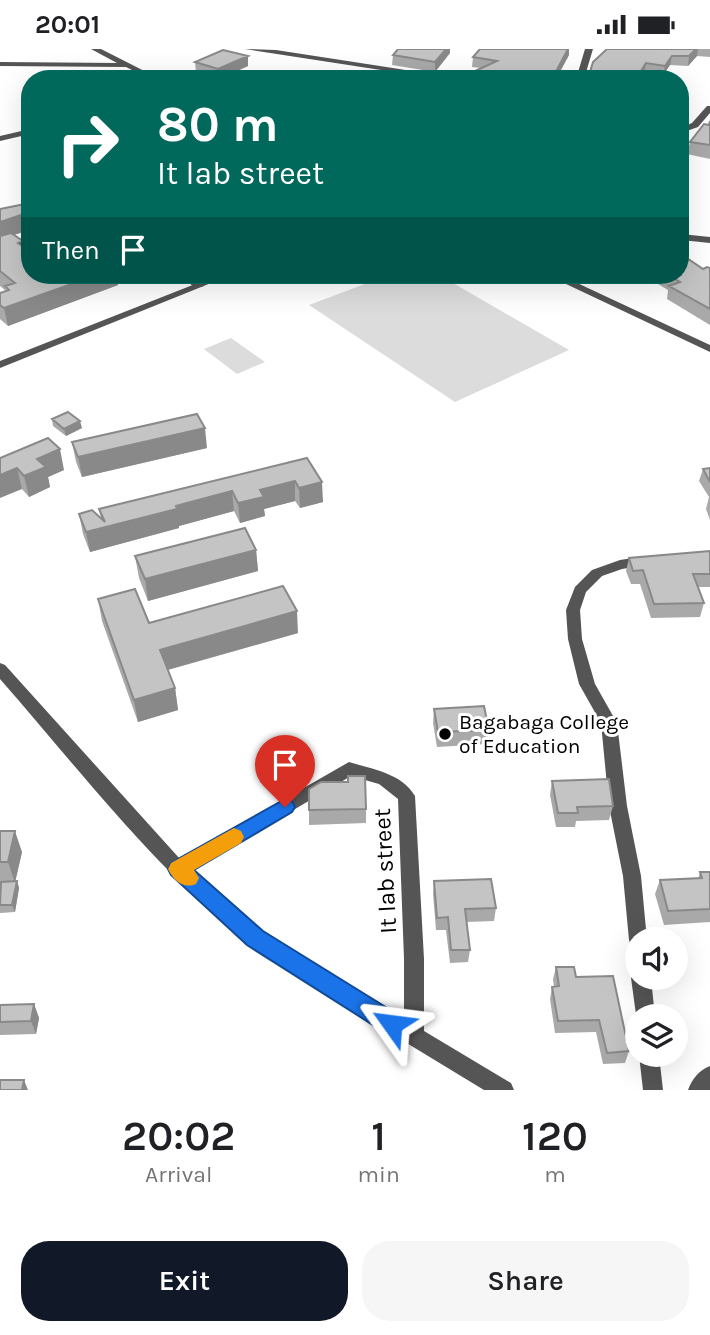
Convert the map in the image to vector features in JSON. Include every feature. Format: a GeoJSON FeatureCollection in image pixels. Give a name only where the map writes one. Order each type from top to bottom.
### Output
{"type":"FeatureCollection","features":[{"type":"Feature","properties":{"kind":"street"},"geometry":{"type":"LineString","coordinates":[[95,49],[139,70]]}},
{"type":"Feature","properties":{"kind":"street"},"geometry":{"type":"LineString","coordinates":[[249,49],[391,70]]}},
{"type":"Feature","properties":{"kind":"street"},"geometry":{"type":"LineString","coordinates":[[583,70],[589,49]]}},
{"type":"Feature","properties":{"kind":"street"},"geometry":{"type":"LineString","coordinates":[[0,64],[130,65]]}},
{"type":"Feature","properties":{"kind":"street"},"geometry":{"type":"LineString","coordinates":[[689,128],[695,125],[710,108]]}},
{"type":"Feature","properties":{"kind":"street"},"geometry":{"type":"LineString","coordinates":[[0,139],[21,133]]}},
{"type":"Feature","properties":{"kind":"street"},"geometry":{"type":"LineString","coordinates":[[689,238],[710,240]]}},
{"type":"Feature","properties":{"kind":"street"},"geometry":{"type":"LineString","coordinates":[[0,249],[21,241]]}},
{"type":"Feature","properties":{"kind":"street"},"geometry":{"type":"LineString","coordinates":[[0,365],[204,284]]}},
{"type":"Feature","properties":{"kind":"street"},"geometry":{"type":"LineString","coordinates":[[571,284],[710,349]]}},
{"type":"Feature","properties":{"kind":"street"},"geometry":{"type":"LineString","coordinates":[[637,927],[632,876],[618,806],[609,723],[587,684],[575,639],[573,610],[580,590],[597,573],[620,565],[665,558]]}},
{"type":"Feature","properties":{"kind":"street"},"geometry":{"type":"LineString","coordinates":[[0,670],[178,869],[255,938],[504,1090]]}},
{"type":"Feature","properties":{"kind":"street","name":"It lab street"},"geometry":{"type":"LineString","coordinates":[[178,869],[349,769],[384,779],[406,796],[414,959],[414,1037]]}},
{"type":"Feature","properties":{"kind":"street"},"geometry":{"type":"LineString","coordinates":[[650,1067],[653,1090]]}},
{"type":"Feature","properties":{"kind":"street"},"geometry":{"type":"LineString","coordinates":[[698,1090],[710,1076]]}},
{"type":"Feature","properties":{"kind":"shaded area"},"geometry":{"type":"Polygon","coordinates":[[[365,284],[455,284],[569,350],[455,402],[309,305],[365,284]]]}},
{"type":"Feature","properties":{"kind":"shaded area"},"geometry":{"type":"Polygon","coordinates":[[[231,338],[265,362],[237,374],[204,349],[231,338]]]}},
{"type":"Feature","properties":{"kind":"building"},"geometry":{"type":"Polygon","coordinates":[[[398,49],[446,49],[435,62],[393,55],[398,49]]]}},
{"type":"Feature","properties":{"kind":"building"},"geometry":{"type":"Polygon","coordinates":[[[480,49],[568,49],[557,70],[477,70],[497,61],[473,57],[480,49]]]}},
{"type":"Feature","properties":{"kind":"building"},"geometry":{"type":"Polygon","coordinates":[[[607,49],[696,49],[689,56],[672,56],[665,66],[646,63],[642,70],[591,70],[593,62],[607,49]]]}},
{"type":"Feature","properties":{"kind":"building"},"geometry":{"type":"Polygon","coordinates":[[[223,50],[248,56],[218,69],[195,62],[223,50]]]}},
{"type":"Feature","properties":{"kind":"building"},"geometry":{"type":"Polygon","coordinates":[[[710,121],[710,145],[690,142],[704,124],[709,125],[710,121]]]}},
{"type":"Feature","properties":{"kind":"building"},"geometry":{"type":"Polygon","coordinates":[[[21,205],[21,215],[0,222],[0,209],[21,205]]]}},
{"type":"Feature","properties":{"kind":"building"},"geometry":{"type":"Polygon","coordinates":[[[11,233],[21,240],[18,243],[21,245],[21,284],[72,284],[4,308],[0,305],[0,293],[9,290],[5,286],[15,283],[0,271],[0,236],[11,233]]]}},
{"type":"Feature","properties":{"kind":"building"},"geometry":{"type":"Polygon","coordinates":[[[689,259],[703,269],[710,268],[710,309],[669,286],[689,284],[689,259]]]}},
{"type":"Feature","properties":{"kind":"building"},"geometry":{"type":"Polygon","coordinates":[[[68,412],[80,421],[64,429],[52,419],[68,412]]]}},
{"type":"Feature","properties":{"kind":"building"},"geometry":{"type":"Polygon","coordinates":[[[197,414],[205,428],[78,457],[72,442],[197,414]]]}},
{"type":"Feature","properties":{"kind":"building"},"geometry":{"type":"Polygon","coordinates":[[[48,438],[60,449],[37,459],[46,467],[24,476],[17,468],[0,475],[0,458],[48,438]]]}},
{"type":"Feature","properties":{"kind":"building"},"geometry":{"type":"Polygon","coordinates":[[[307,458],[322,482],[299,488],[295,481],[260,490],[264,497],[238,503],[232,491],[176,506],[177,509],[86,532],[79,514],[92,510],[105,522],[99,509],[307,458]]]}},
{"type":"Feature","properties":{"kind":"building"},"geometry":{"type":"Polygon","coordinates":[[[710,468],[710,482],[703,469],[710,468]]]}},
{"type":"Feature","properties":{"kind":"building"},"geometry":{"type":"Polygon","coordinates":[[[245,528],[256,550],[145,579],[135,556],[245,528]]]}},
{"type":"Feature","properties":{"kind":"building"},"geometry":{"type":"Polygon","coordinates":[[[710,551],[710,574],[693,574],[704,603],[654,604],[643,570],[633,571],[629,558],[710,551]]]}},
{"type":"Feature","properties":{"kind":"building"},"geometry":{"type":"Polygon","coordinates":[[[283,586],[297,611],[160,650],[175,688],[134,700],[98,599],[135,589],[149,623],[283,586]]]}},
{"type":"Feature","properties":{"kind":"building"},"geometry":{"type":"Polygon","coordinates":[[[484,706],[489,730],[438,732],[434,709],[484,706]]]}},
{"type":"Feature","properties":{"kind":"building"},"geometry":{"type":"Polygon","coordinates":[[[348,776],[365,776],[366,809],[309,810],[309,789],[321,782],[348,782],[348,776]]]}},
{"type":"Feature","properties":{"kind":"building"},"geometry":{"type":"Polygon","coordinates":[[[609,779],[613,806],[577,807],[578,813],[558,813],[552,781],[609,779]]]}},
{"type":"Feature","properties":{"kind":"building"},"geometry":{"type":"Polygon","coordinates":[[[0,831],[15,831],[8,862],[0,862],[0,831]]]}},
{"type":"Feature","properties":{"kind":"building"},"geometry":{"type":"Polygon","coordinates":[[[700,872],[710,872],[710,909],[668,911],[660,880],[702,878],[700,872]]]}},
{"type":"Feature","properties":{"kind":"building"},"geometry":{"type":"Polygon","coordinates":[[[491,879],[496,908],[465,909],[470,950],[451,950],[448,917],[437,918],[434,881],[491,879]]]}},
{"type":"Feature","properties":{"kind":"building"},"geometry":{"type":"Polygon","coordinates":[[[17,881],[12,905],[0,905],[1,882],[17,881]]]}},
{"type":"Feature","properties":{"kind":"building"},"geometry":{"type":"Polygon","coordinates":[[[556,967],[574,967],[576,977],[613,976],[625,1032],[625,1051],[607,1053],[599,1020],[558,1021],[552,987],[559,986],[556,967]]]}},
{"type":"Feature","properties":{"kind":"building"},"geometry":{"type":"Polygon","coordinates":[[[34,1004],[31,1021],[0,1022],[0,1005],[34,1004]]]}},
{"type":"Feature","properties":{"kind":"building"},"geometry":{"type":"Polygon","coordinates":[[[0,1080],[24,1080],[22,1090],[0,1090],[0,1080]]]}},
{"type":"Feature","properties":{"kind":"slow traffic"},"geometry":{"type":"LineString","coordinates":[[188,878],[178,869],[234,837]]}},
{"type":"Feature","properties":{"kind":"place","name":"Bagabaga College of Education"},"geometry":{"type":"Point","coordinates":[445,734]}},
{"type":"Feature","properties":{"kind":"route"},"geometry":{"type":"LineString","coordinates":[[285,807],[178,869],[255,938],[392,1024]]}}]}
